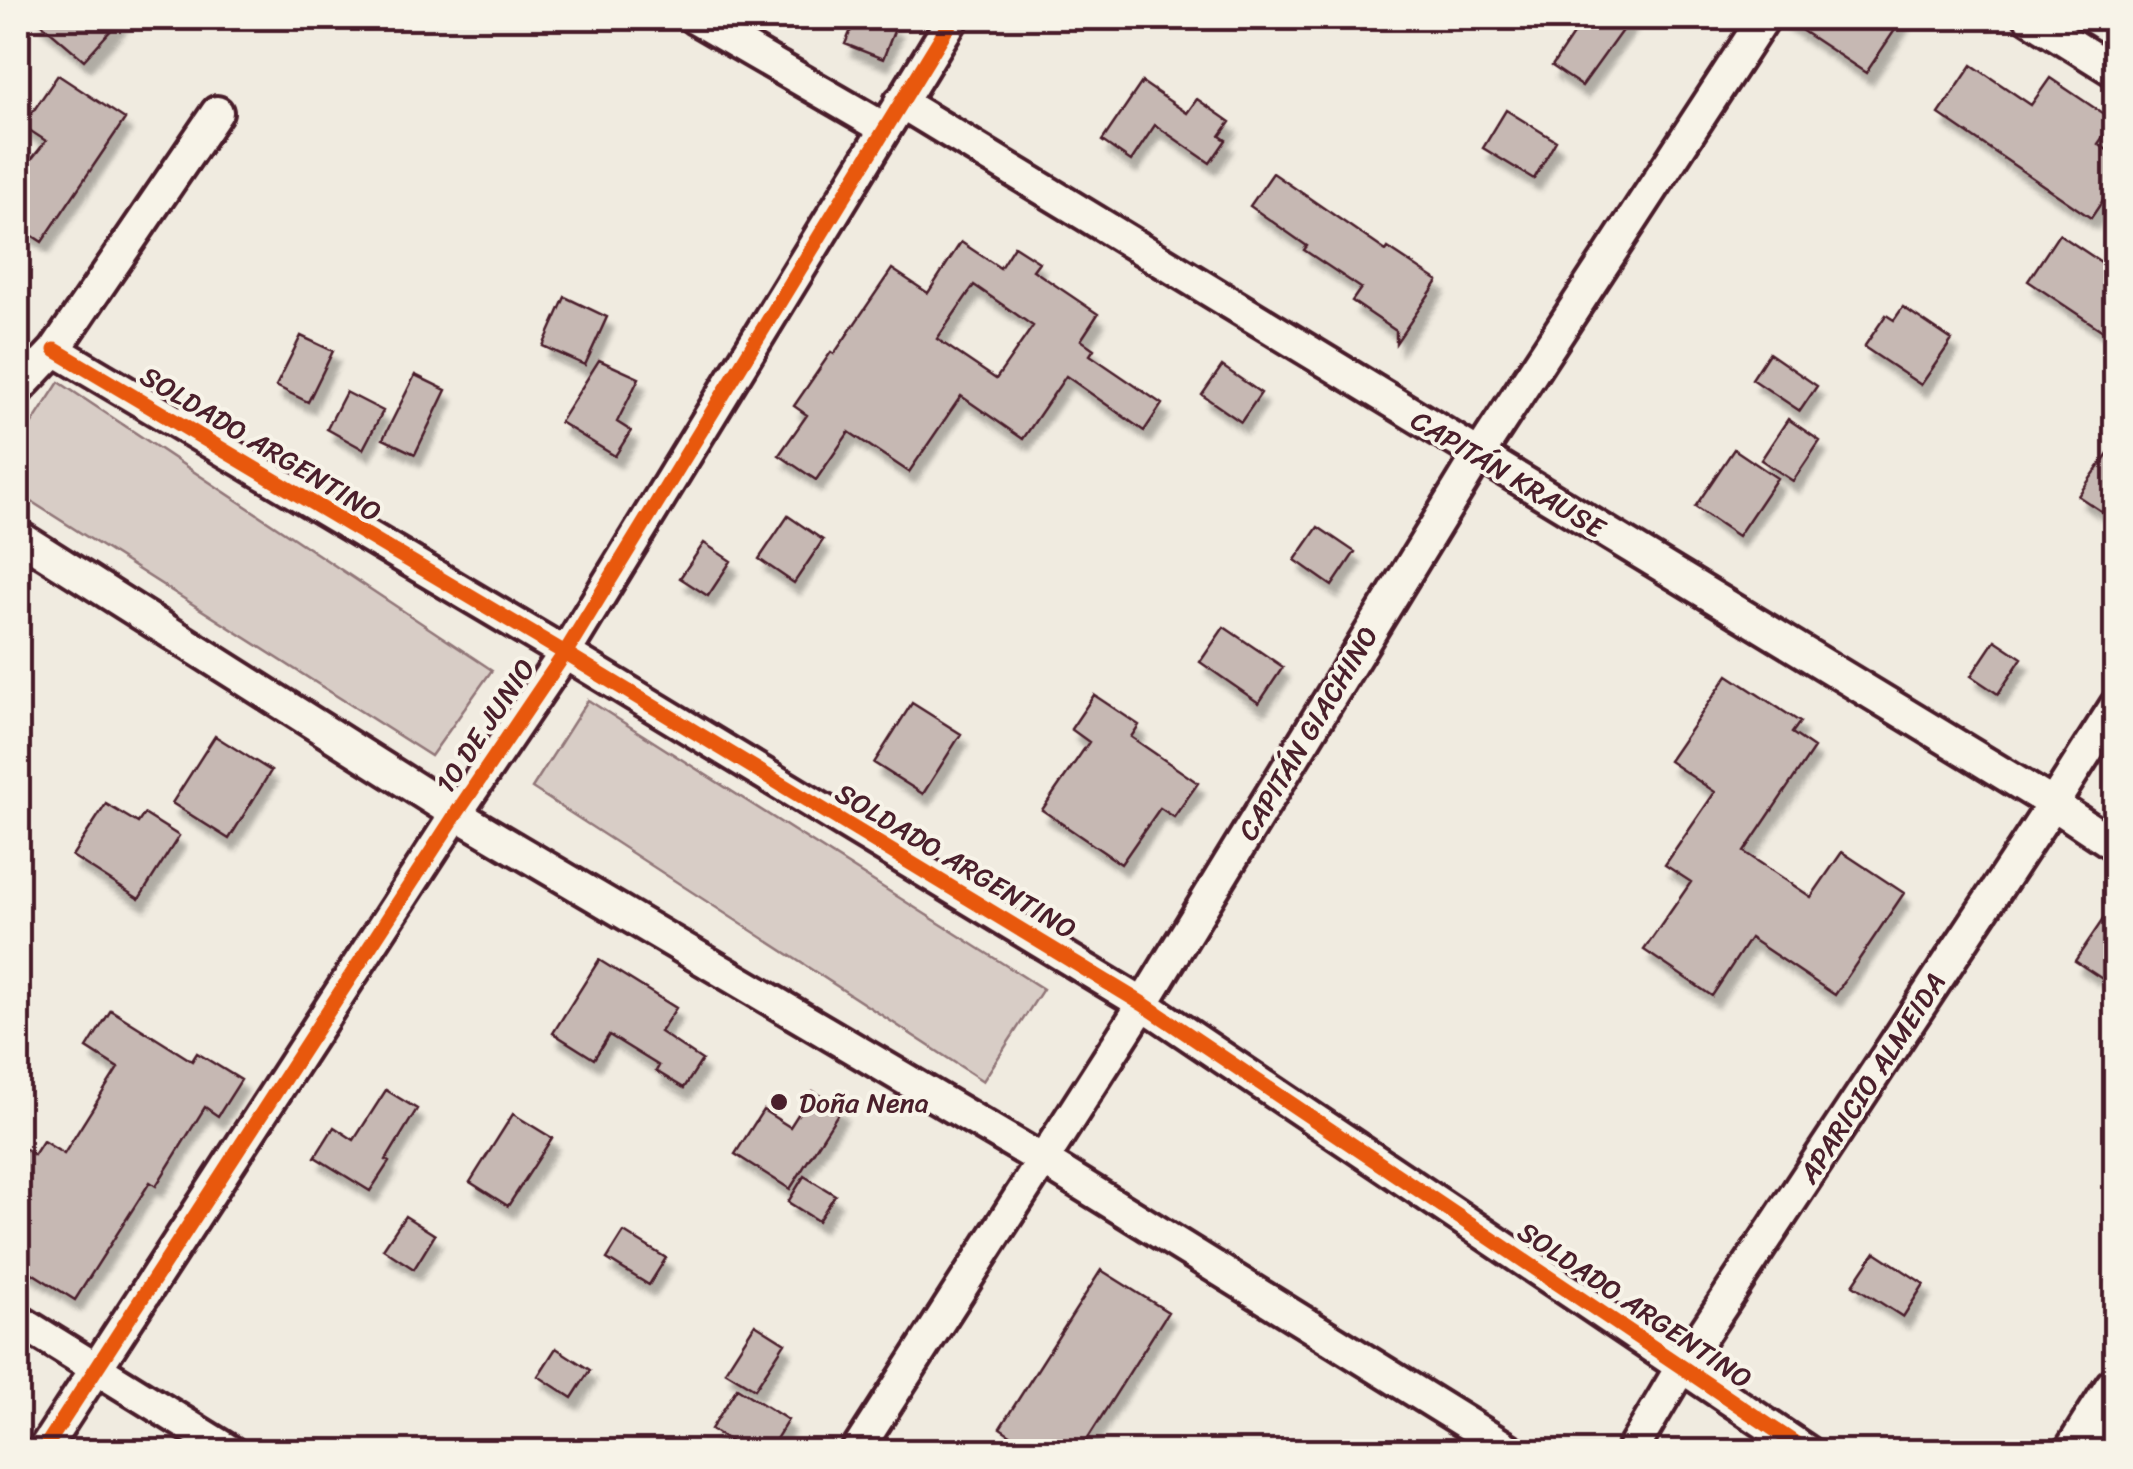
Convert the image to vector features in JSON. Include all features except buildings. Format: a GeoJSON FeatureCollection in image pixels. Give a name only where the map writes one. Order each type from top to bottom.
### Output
{"type":"FeatureCollection","features":[{"type":"Feature","properties":{"kind":"main road"},"geometry":{"type":"LineString","coordinates":[[2076,1452],[2116,1389]]}},
{"type":"Feature","properties":{"kind":"street"},"geometry":{"type":"LineString","coordinates":[[694,18],[884,128]]}},
{"type":"Feature","properties":{"kind":"street","name":"10 DE JUNIO"},"geometry":{"type":"LineString","coordinates":[[42,1452],[564,653],[953,18]]}},
{"type":"Feature","properties":{"kind":"street","name":"CAPITÁN GIACHINO"},"geometry":{"type":"LineString","coordinates":[[856,1452],[1143,1004],[1478,456],[1764,18]]}},
{"type":"Feature","properties":{"kind":"street"},"geometry":{"type":"LineString","coordinates":[[2030,18],[2116,72]]}},
{"type":"Feature","properties":{"kind":"street","name":"CAPITÁN KRAUSE"},"geometry":{"type":"LineString","coordinates":[[900,102],[2054,804],[2116,846]]}},
{"type":"Feature","properties":{"kind":"street"},"geometry":{"type":"LineString","coordinates":[[18,388],[54,350],[217,112]]}},
{"type":"Feature","properties":{"kind":"street","name":"SOLDADO ARGENTINO"},"geometry":{"type":"LineString","coordinates":[[54,350],[1143,1004],[1808,1452]]}},
{"type":"Feature","properties":{"kind":"street"},"geometry":{"type":"LineString","coordinates":[[18,536],[456,814],[1044,1161],[1513,1452]]}},
{"type":"Feature","properties":{"kind":"street","name":"APARICIO ALMEIDA"},"geometry":{"type":"LineString","coordinates":[[1631,1452],[1682,1366],[2116,705]]}},
{"type":"Feature","properties":{"kind":"street"},"geometry":{"type":"LineString","coordinates":[[18,1320],[230,1452]]}},
{"type":"Feature","properties":{"kind":"shaded area"},"geometry":{"type":"Polygon","coordinates":[[[59,382],[492,670],[431,756],[18,493],[18,445],[59,382]]]}},
{"type":"Feature","properties":{"kind":"shaded area"},"geometry":{"type":"Polygon","coordinates":[[[588,700],[1043,989],[983,1081],[532,788],[588,700]]]}},
{"type":"Feature","properties":{"kind":"cycle path"},"geometry":{"type":"LineString","coordinates":[[42,1452],[456,814],[565,653],[953,18]]}},
{"type":"Feature","properties":{"kind":"cycle path"},"geometry":{"type":"LineString","coordinates":[[55,350],[565,653],[1143,1004],[1808,1452]]}},
{"type":"Feature","properties":{"kind":"place","name":"Doña Nena"},"geometry":{"type":"Point","coordinates":[779,1102]}}]}
